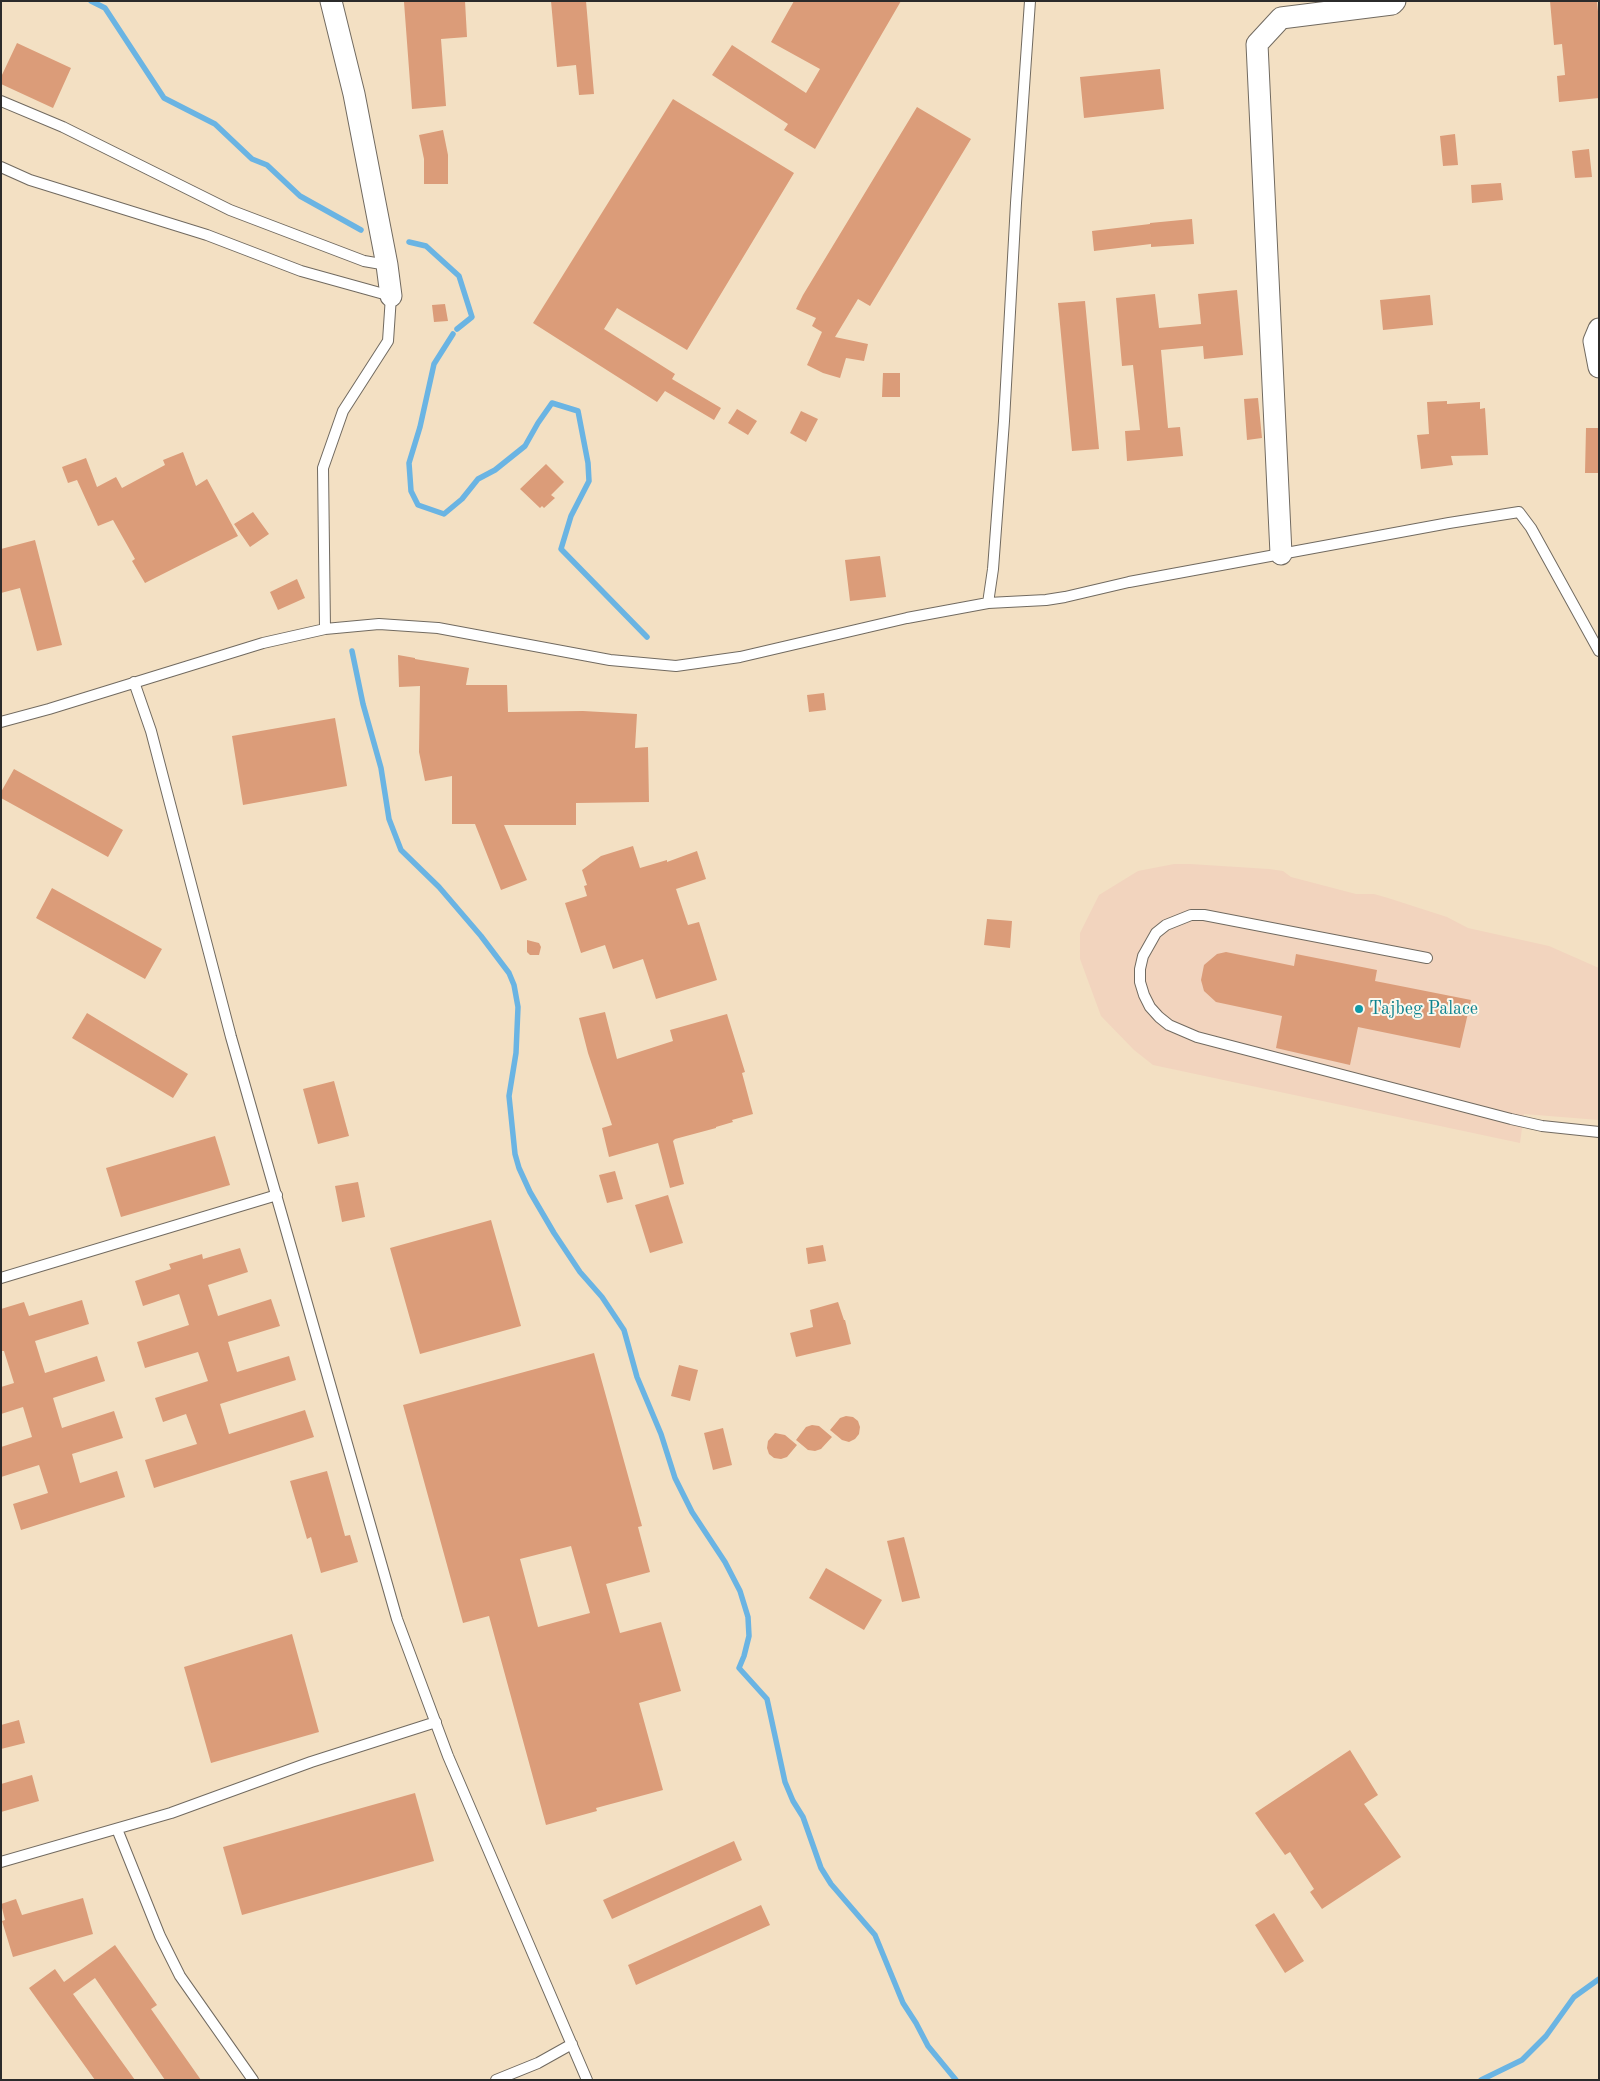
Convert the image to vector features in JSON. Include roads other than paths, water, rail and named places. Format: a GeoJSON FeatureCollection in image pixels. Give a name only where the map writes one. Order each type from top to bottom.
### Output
{"type":"FeatureCollection","features":[{"type":"Feature","properties":{"kind":"street"},"geometry":{"type":"LineString","coordinates":[[331,1],[354,94],[387,265],[390,296]]}},
{"type":"Feature","properties":{"kind":"street"},"geometry":{"type":"LineString","coordinates":[[1281,554],[1257,44],[1281,18],[1392,4],[1395,1]]}},
{"type":"Feature","properties":{"kind":"street"},"geometry":{"type":"LineString","coordinates":[[1599,329],[1594,341],[1599,367]]}},
{"type":"Feature","properties":{"kind":"lane"},"geometry":{"type":"LineString","coordinates":[[988,603],[993,569],[1004,421],[1030,1]]}},
{"type":"Feature","properties":{"kind":"lane"},"geometry":{"type":"LineString","coordinates":[[1,101],[63,127],[230,210],[364,261],[387,265]]}},
{"type":"Feature","properties":{"kind":"lane"},"geometry":{"type":"LineString","coordinates":[[1,167],[30,180],[206,235],[301,271],[390,296],[388,341],[344,411],[322,468],[325,629]]}},
{"type":"Feature","properties":{"kind":"lane"},"geometry":{"type":"LineString","coordinates":[[1,722],[263,643],[325,629],[379,624],[438,628],[610,660],[676,666],[740,657],[907,618],[988,603],[1066,597],[1129,582],[1518,512],[1531,528],[1599,651]]}},
{"type":"Feature","properties":{"kind":"lane"},"geometry":{"type":"LineString","coordinates":[[134,682],[151,731],[230,1037],[277,1195],[397,1619],[452,1765],[587,2080]]}},
{"type":"Feature","properties":{"kind":"lane"},"geometry":{"type":"LineString","coordinates":[[1427,958],[1204,915],[1191,915],[1166,925],[1156,933],[1143,956],[1140,982],[1150,1007],[1158,1017],[1169,1025],[1197,1037],[1511,1119],[1542,1126],[1599,1132]]}},
{"type":"Feature","properties":{"kind":"lane"},"geometry":{"type":"LineString","coordinates":[[1,1278],[277,1195]]}},
{"type":"Feature","properties":{"kind":"lane"},"geometry":{"type":"LineString","coordinates":[[1,1862],[172,1814],[311,1762],[436,1722]]}},
{"type":"Feature","properties":{"kind":"lane"},"geometry":{"type":"LineString","coordinates":[[117,1829],[160,1936],[180,1976],[253,2080]]}},
{"type":"Feature","properties":{"kind":"lane"},"geometry":{"type":"LineString","coordinates":[[496,2080],[538,2063],[572,2044]]}},
{"type":"Feature","properties":{"kind":"waterway"},"geometry":{"type":"LineString","coordinates":[[91,1],[105,8],[164,98],[215,124],[252,159],[267,165],[300,196],[361,230]]}},
{"type":"Feature","properties":{"kind":"waterway"},"geometry":{"type":"LineString","coordinates":[[409,242],[426,246],[459,276],[472,317],[457,329]]}},
{"type":"Feature","properties":{"kind":"waterway"},"geometry":{"type":"LineString","coordinates":[[453,334],[434,364],[420,427],[409,463],[411,491],[418,505],[444,514],[462,499],[478,479],[495,470],[525,446],[552,403],[578,411],[588,463],[589,481],[571,516],[561,549],[647,637]]}},
{"type":"Feature","properties":{"kind":"waterway"},"geometry":{"type":"LineString","coordinates":[[352,651],[363,704],[381,768],[389,819],[401,850],[439,887],[481,936],[509,973],[514,985],[518,1007],[516,1053],[509,1096],[515,1154],[519,1168],[530,1192],[554,1233],[580,1272],[602,1297],[624,1330],[637,1377],[661,1434],[675,1478],[692,1512],[725,1562],[740,1591],[748,1617],[749,1636],[739,1668],[767,1699],[785,1782],[793,1801],[803,1817],[821,1868],[831,1884],[875,1935],[903,2003],[928,2046],[956,2080]]}},
{"type":"Feature","properties":{"kind":"waterway"},"geometry":{"type":"LineString","coordinates":[[1481,2080],[1522,2060],[1546,2036],[1574,1997],[1599,1979]]}},
{"type":"Feature","properties":{"kind":"place","name":"Tajbeg Palace"},"geometry":{"type":"Point","coordinates":[1359,1009]}}]}
